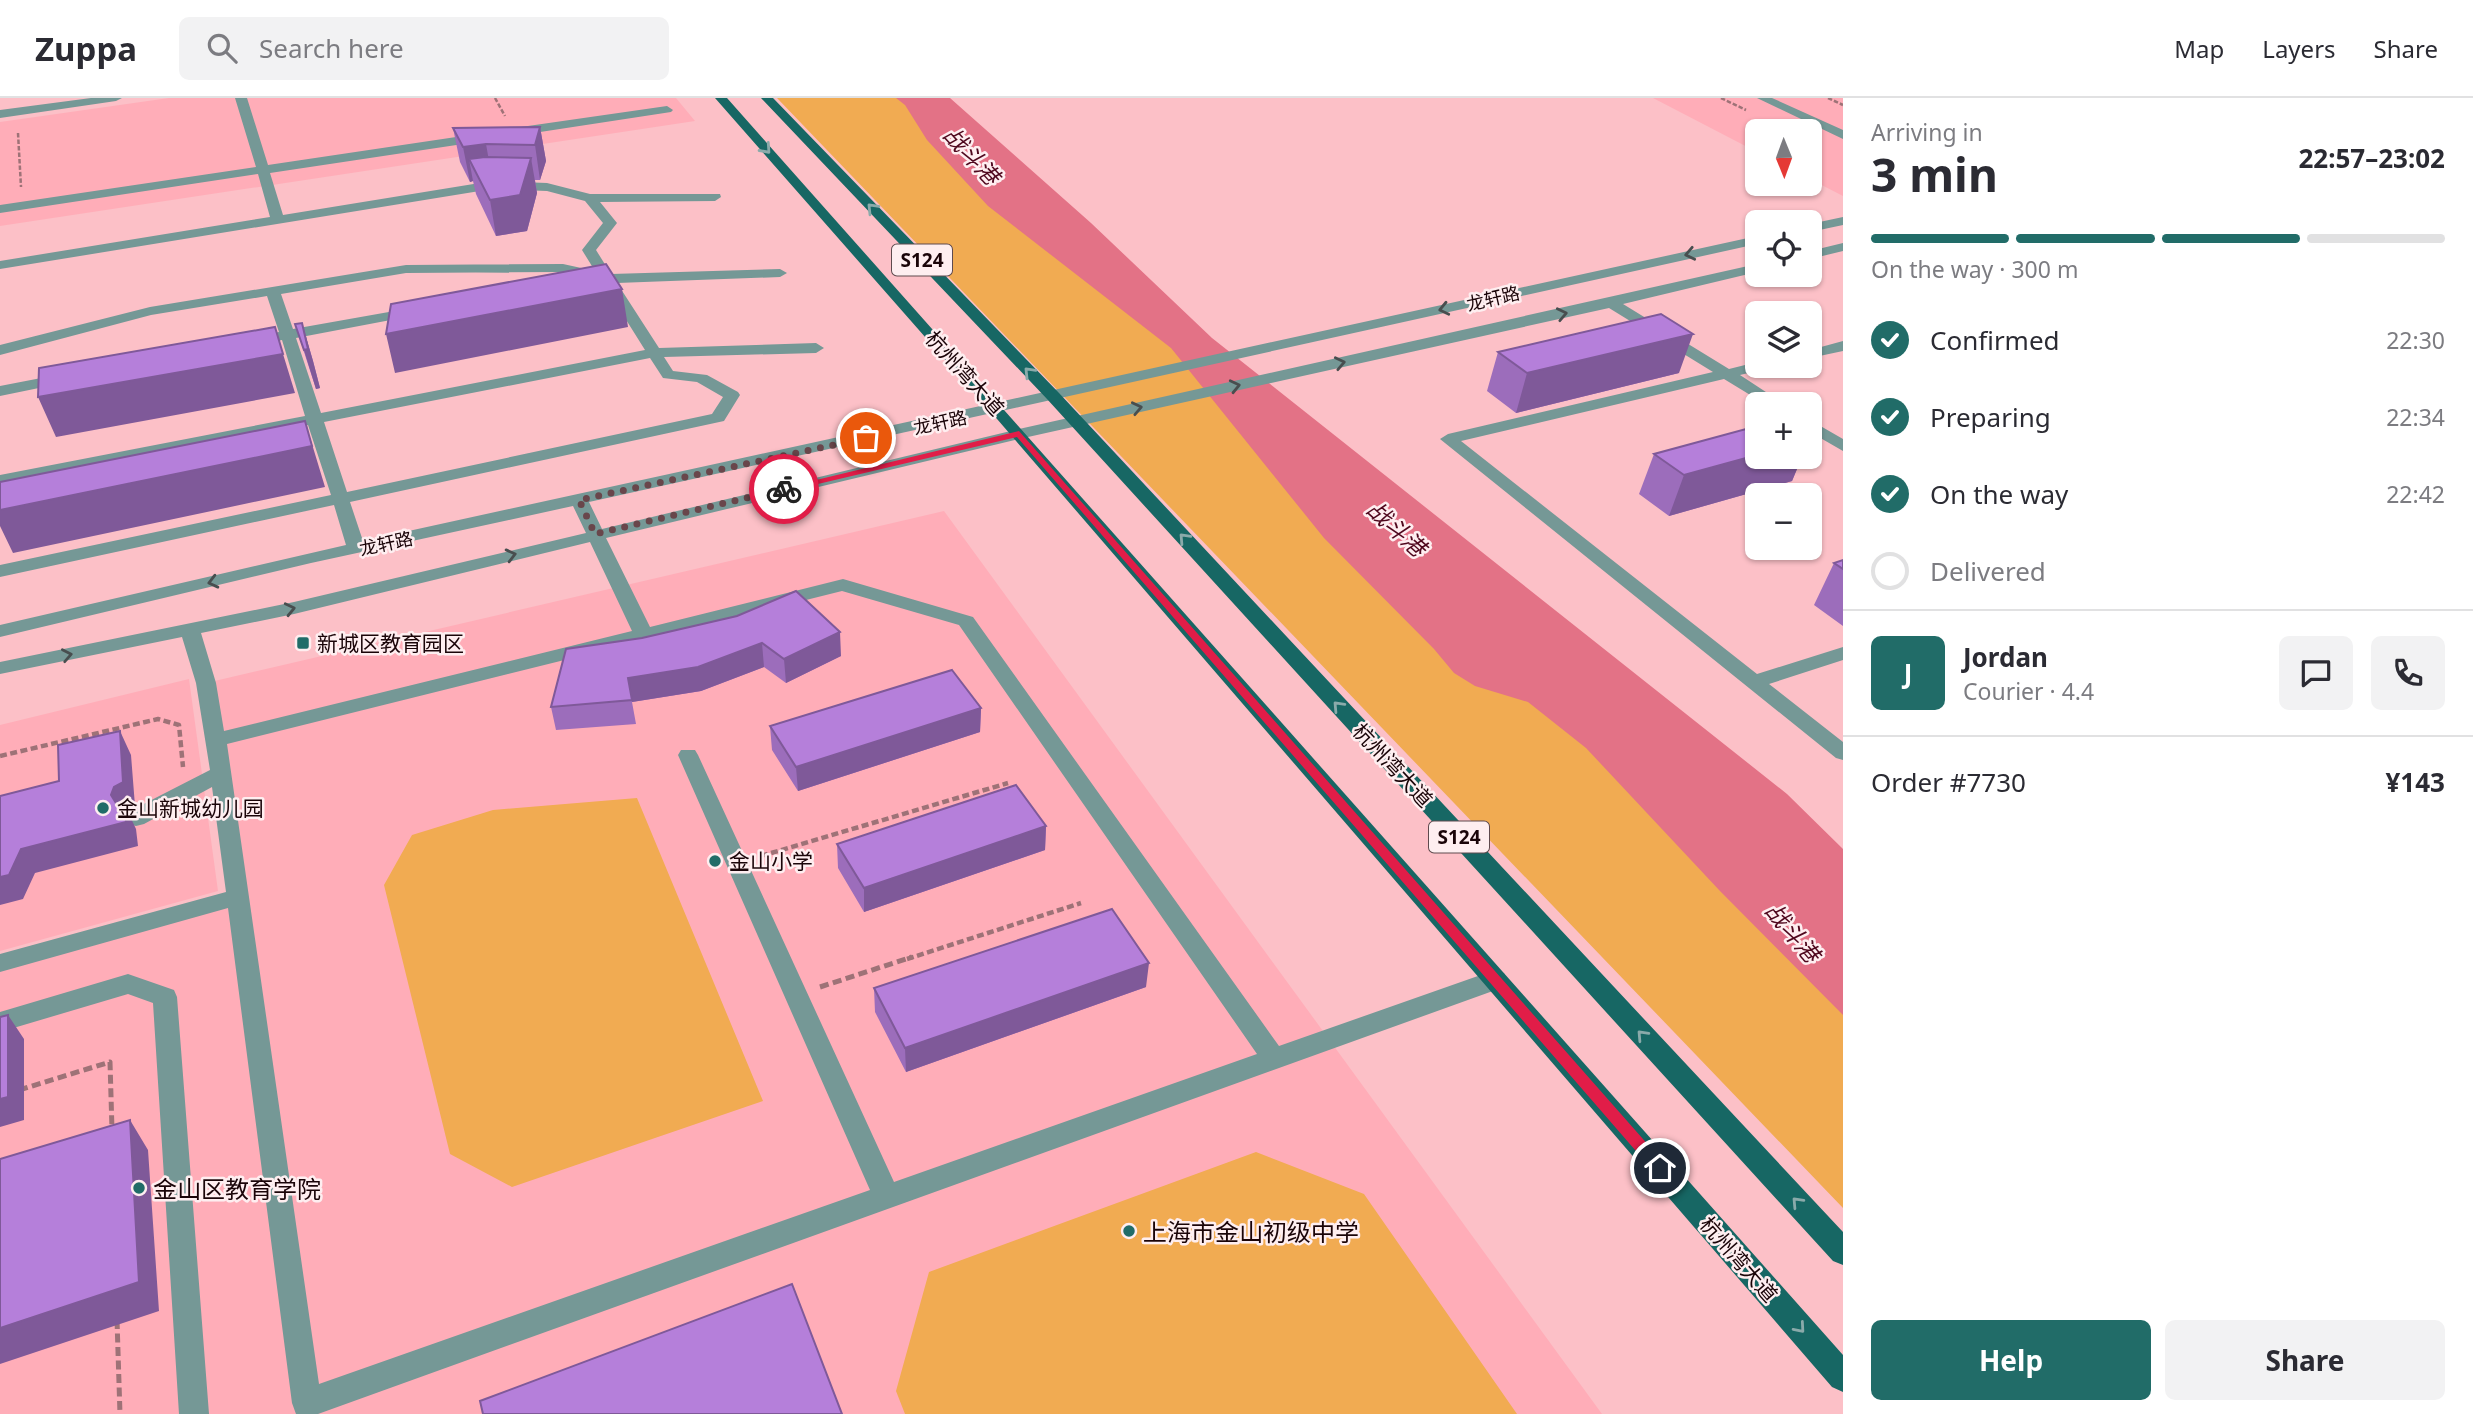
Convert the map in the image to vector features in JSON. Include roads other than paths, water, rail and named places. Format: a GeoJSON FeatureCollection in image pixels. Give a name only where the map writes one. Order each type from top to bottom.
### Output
{"type":"FeatureCollection","features":[{"type":"Feature","properties":{"kind":"main road","name":"杭州湾大道"},"geometry":{"type":"LineString","coordinates":[[721,98],[1019,434],[1843,1377]]}},
{"type":"Feature","properties":{"kind":"main road","name":"杭州湾大道"},"geometry":{"type":"LineString","coordinates":[[767,98],[1053,397],[1843,1252]]}},
{"type":"Feature","properties":{"kind":"street"},"geometry":{"type":"LineString","coordinates":[[0,114],[116,98]]}},
{"type":"Feature","properties":{"kind":"street"},"geometry":{"type":"LineString","coordinates":[[241,98],[278,220]]}},
{"type":"Feature","properties":{"kind":"street"},"geometry":{"type":"LineString","coordinates":[[1763,98],[1843,135]]}},
{"type":"Feature","properties":{"kind":"street"},"geometry":{"type":"LineString","coordinates":[[0,209],[667,110]]}},
{"type":"Feature","properties":{"kind":"street"},"geometry":{"type":"LineString","coordinates":[[0,265],[492,185],[547,187],[590,198],[715,197]]}},
{"type":"Feature","properties":{"kind":"street"},"geometry":{"type":"LineString","coordinates":[[0,571],[718,418],[732,395],[701,378],[668,375],[604,277],[589,250],[610,222],[590,198]]}},
{"type":"Feature","properties":{"kind":"street"},"geometry":{"type":"LineString","coordinates":[[1822,225],[1843,221]]}},
{"type":"Feature","properties":{"kind":"street","name":"龙轩路"},"geometry":{"type":"LineString","coordinates":[[0,631],[1745,243]]}},
{"type":"Feature","properties":{"kind":"street"},"geometry":{"type":"LineString","coordinates":[[1822,252],[1843,247]]}},
{"type":"Feature","properties":{"kind":"street"},"geometry":{"type":"LineString","coordinates":[[0,350],[150,311],[406,269],[563,268],[604,277]]}},
{"type":"Feature","properties":{"kind":"street"},"geometry":{"type":"LineString","coordinates":[[0,668],[294,608],[1019,434],[1745,271]]}},
{"type":"Feature","properties":{"kind":"street"},"geometry":{"type":"LineString","coordinates":[[563,285],[604,277],[780,273]]}},
{"type":"Feature","properties":{"kind":"street"},"geometry":{"type":"LineString","coordinates":[[273,291],[358,550]]}},
{"type":"Feature","properties":{"kind":"street"},"geometry":{"type":"LineString","coordinates":[[1611,303],[1756,392]]}},
{"type":"Feature","properties":{"kind":"street"},"geometry":{"type":"LineString","coordinates":[[233,345],[439,307]]}},
{"type":"Feature","properties":{"kind":"street"},"geometry":{"type":"LineString","coordinates":[[1822,351],[1843,346]]}},
{"type":"Feature","properties":{"kind":"street"},"geometry":{"type":"LineString","coordinates":[[0,480],[654,353],[816,348]]}},
{"type":"Feature","properties":{"kind":"street"},"geometry":{"type":"LineString","coordinates":[[1745,370],[1448,439],[1843,753]]}},
{"type":"Feature","properties":{"kind":"street"},"geometry":{"type":"LineString","coordinates":[[0,391],[82,375]]}},
{"type":"Feature","properties":{"kind":"street"},"geometry":{"type":"LineString","coordinates":[[1822,433],[1843,446]]}},
{"type":"Feature","properties":{"kind":"street"},"geometry":{"type":"LineString","coordinates":[[579,500],[644,635]]}},
{"type":"Feature","properties":{"kind":"street"},"geometry":{"type":"LineString","coordinates":[[215,740],[843,585],[966,621],[1273,1059]]}},
{"type":"Feature","properties":{"kind":"street"},"geometry":{"type":"LineString","coordinates":[[190,630],[206,683],[221,773],[307,1403],[1495,980]]}},
{"type":"Feature","properties":{"kind":"street"},"geometry":{"type":"LineString","coordinates":[[1754,682],[1843,653]]}},
{"type":"Feature","properties":{"kind":"street"},"geometry":{"type":"LineString","coordinates":[[688,755],[887,1197]]}},
{"type":"Feature","properties":{"kind":"street"},"geometry":{"type":"LineString","coordinates":[[136,818],[221,773]]}},
{"type":"Feature","properties":{"kind":"street"},"geometry":{"type":"LineString","coordinates":[[0,963],[238,897]]}},
{"type":"Feature","properties":{"kind":"street"},"geometry":{"type":"LineString","coordinates":[[0,1022],[128,984],[165,997],[194,1414]]}},
{"type":"Feature","properties":{"kind":"water","name":"战斗港"},"geometry":{"type":"Polygon","coordinates":[[[896,98],[950,98],[1091,223],[1212,338],[1787,794],[1843,849],[1843,1015],[1720,891],[1586,748],[1528,702],[1475,686],[1454,673],[1434,649],[1324,538],[1171,348],[988,206],[927,140],[905,105],[896,98]]]}},
{"type":"Feature","properties":{"kind":"place","name":"新城区教育园区"},"geometry":{"type":"Point","coordinates":[303,643]}},
{"type":"Feature","properties":{"kind":"place","name":"金山新城幼儿园"},"geometry":{"type":"Point","coordinates":[103,808]}},
{"type":"Feature","properties":{"kind":"place","name":"金山小学"},"geometry":{"type":"Point","coordinates":[715,861]}},
{"type":"Feature","properties":{"kind":"place","name":"金山区教育学院"},"geometry":{"type":"Point","coordinates":[139,1188]}},
{"type":"Feature","properties":{"kind":"place","name":"上海市金山初级中学"},"geometry":{"type":"Point","coordinates":[1129,1231]}}]}
